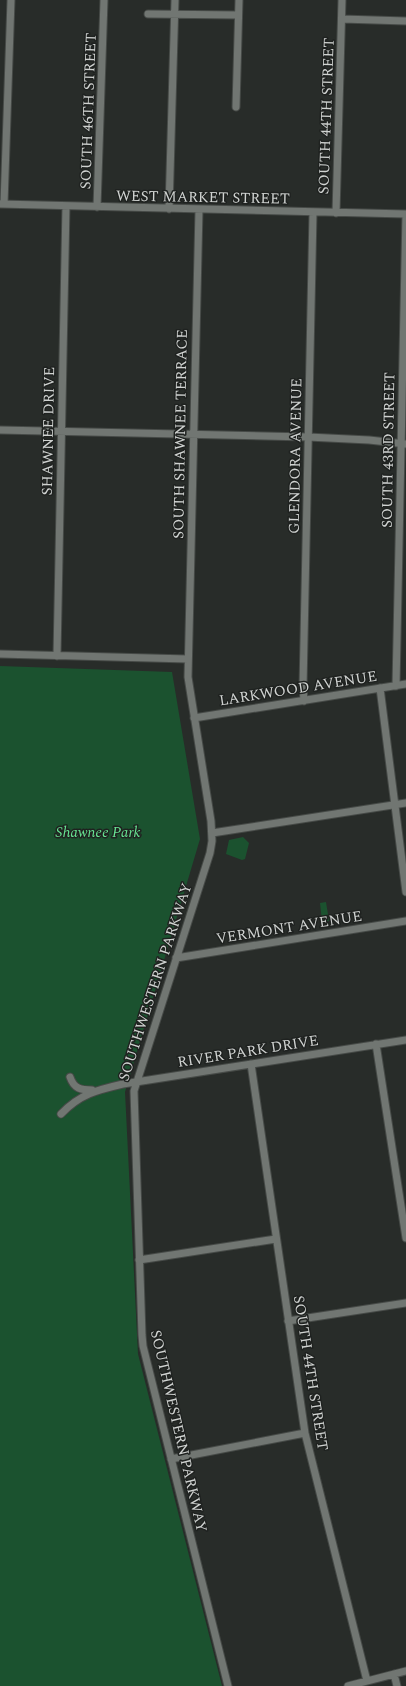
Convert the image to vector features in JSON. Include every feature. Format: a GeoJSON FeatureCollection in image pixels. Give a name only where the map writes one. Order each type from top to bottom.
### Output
{"type":"FeatureCollection","features":[{"type":"Feature","properties":{"kind":"street"},"geometry":{"type":"LineString","coordinates":[[2,204],[11,0]]}},
{"type":"Feature","properties":{"kind":"street","name":"SOUTH 46TH STREET"},"geometry":{"type":"LineString","coordinates":[[98,207],[104,0]]}},
{"type":"Feature","properties":{"kind":"street"},"geometry":{"type":"LineString","coordinates":[[169,209],[176,14],[175,0]]}},
{"type":"Feature","properties":{"kind":"street"},"geometry":{"type":"LineString","coordinates":[[236,107],[239,0]]}},
{"type":"Feature","properties":{"kind":"street","name":"SOUTH 44TH STREET"},"geometry":{"type":"LineString","coordinates":[[336,213],[342,0]]}},
{"type":"Feature","properties":{"kind":"street"},"geometry":{"type":"LineString","coordinates":[[148,14],[238,15]]}},
{"type":"Feature","properties":{"kind":"street"},"geometry":{"type":"LineString","coordinates":[[342,19],[406,21]]}},
{"type":"Feature","properties":{"kind":"street","name":"WEST MARKET STREET"},"geometry":{"type":"LineString","coordinates":[[2,204],[406,214]]}},
{"type":"Feature","properties":{"kind":"street","name":"SHAWNEE DRIVE"},"geometry":{"type":"LineString","coordinates":[[57,656],[66,206]]}},
{"type":"Feature","properties":{"kind":"street","name":"SOUTH SHAWNEE TERRACE"},"geometry":{"type":"LineString","coordinates":[[188,659],[199,210]]}},
{"type":"Feature","properties":{"kind":"street","name":"GLENDORA AVENUE"},"geometry":{"type":"LineString","coordinates":[[304,701],[303,687],[313,212]]}},
{"type":"Feature","properties":{"kind":"street","name":"SOUTH 43RD STREET"},"geometry":{"type":"LineString","coordinates":[[396,686],[404,444],[406,214]]}},
{"type":"Feature","properties":{"kind":"street"},"geometry":{"type":"LineString","coordinates":[[0,430],[308,437],[369,440],[404,444]]}},
{"type":"Feature","properties":{"kind":"street"},"geometry":{"type":"LineString","coordinates":[[0,654],[188,659]]}},
{"type":"Feature","properties":{"kind":"street","name":"SOUTHWESTERN PARKWAY"},"geometry":{"type":"LineString","coordinates":[[188,659],[188,676],[212,834],[210,853],[134,1091],[139,1260],[144,1346],[228,1686]]}},
{"type":"Feature","properties":{"kind":"street","name":"LARKWOOD AVENUE"},"geometry":{"type":"LineString","coordinates":[[194,718],[406,684]]}},
{"type":"Feature","properties":{"kind":"street"},"geometry":{"type":"LineString","coordinates":[[380,688],[406,892]]}},
{"type":"Feature","properties":{"kind":"street"},"geometry":{"type":"LineString","coordinates":[[212,834],[406,803]]}},
{"type":"Feature","properties":{"kind":"street","name":"VERMONT AVENUE"},"geometry":{"type":"LineString","coordinates":[[176,958],[406,921]]}},
{"type":"Feature","properties":{"kind":"street","name":"RIVER PARK DRIVE"},"geometry":{"type":"LineString","coordinates":[[61,1114],[74,1102],[95,1091],[137,1081],[406,1040]]}},
{"type":"Feature","properties":{"kind":"street"},"geometry":{"type":"LineString","coordinates":[[376,1044],[406,1238]]}},
{"type":"Feature","properties":{"kind":"street","name":"SOUTH 44TH STREET"},"geometry":{"type":"LineString","coordinates":[[251,1064],[288,1321],[306,1433],[367,1681]]}},
{"type":"Feature","properties":{"kind":"street","name":"RIVER PARK DRIVE"},"geometry":{"type":"LineString","coordinates":[[70,1077],[76,1088],[95,1091]]}},
{"type":"Feature","properties":{"kind":"street"},"geometry":{"type":"LineString","coordinates":[[139,1260],[276,1239]]}},
{"type":"Feature","properties":{"kind":"street"},"geometry":{"type":"LineString","coordinates":[[288,1321],[406,1303]]}},
{"type":"Feature","properties":{"kind":"street"},"geometry":{"type":"LineString","coordinates":[[171,1459],[306,1433]]}},
{"type":"Feature","properties":{"kind":"street"},"geometry":{"type":"LineString","coordinates":[[348,1686],[406,1671]]}},
{"type":"Feature","properties":{"kind":"street"},"geometry":{"type":"LineString","coordinates":[[394,1674],[397,1686]]}},
{"type":"Feature","properties":{"kind":"green space","name":"Shawnee Park"},"geometry":{"type":"Polygon","coordinates":[[[0,666],[172,672],[200,839],[125,1092],[138,1354],[222,1686],[0,1686],[0,666]]]}},
{"type":"Feature","properties":{"kind":"green space"},"geometry":{"type":"Polygon","coordinates":[[[243,837],[249,843],[245,859],[242,860],[226,854],[229,840],[243,837]]]}},
{"type":"Feature","properties":{"kind":"green space"},"geometry":{"type":"Polygon","coordinates":[[[326,902],[329,921],[322,922],[320,903],[326,902]]]}}]}
